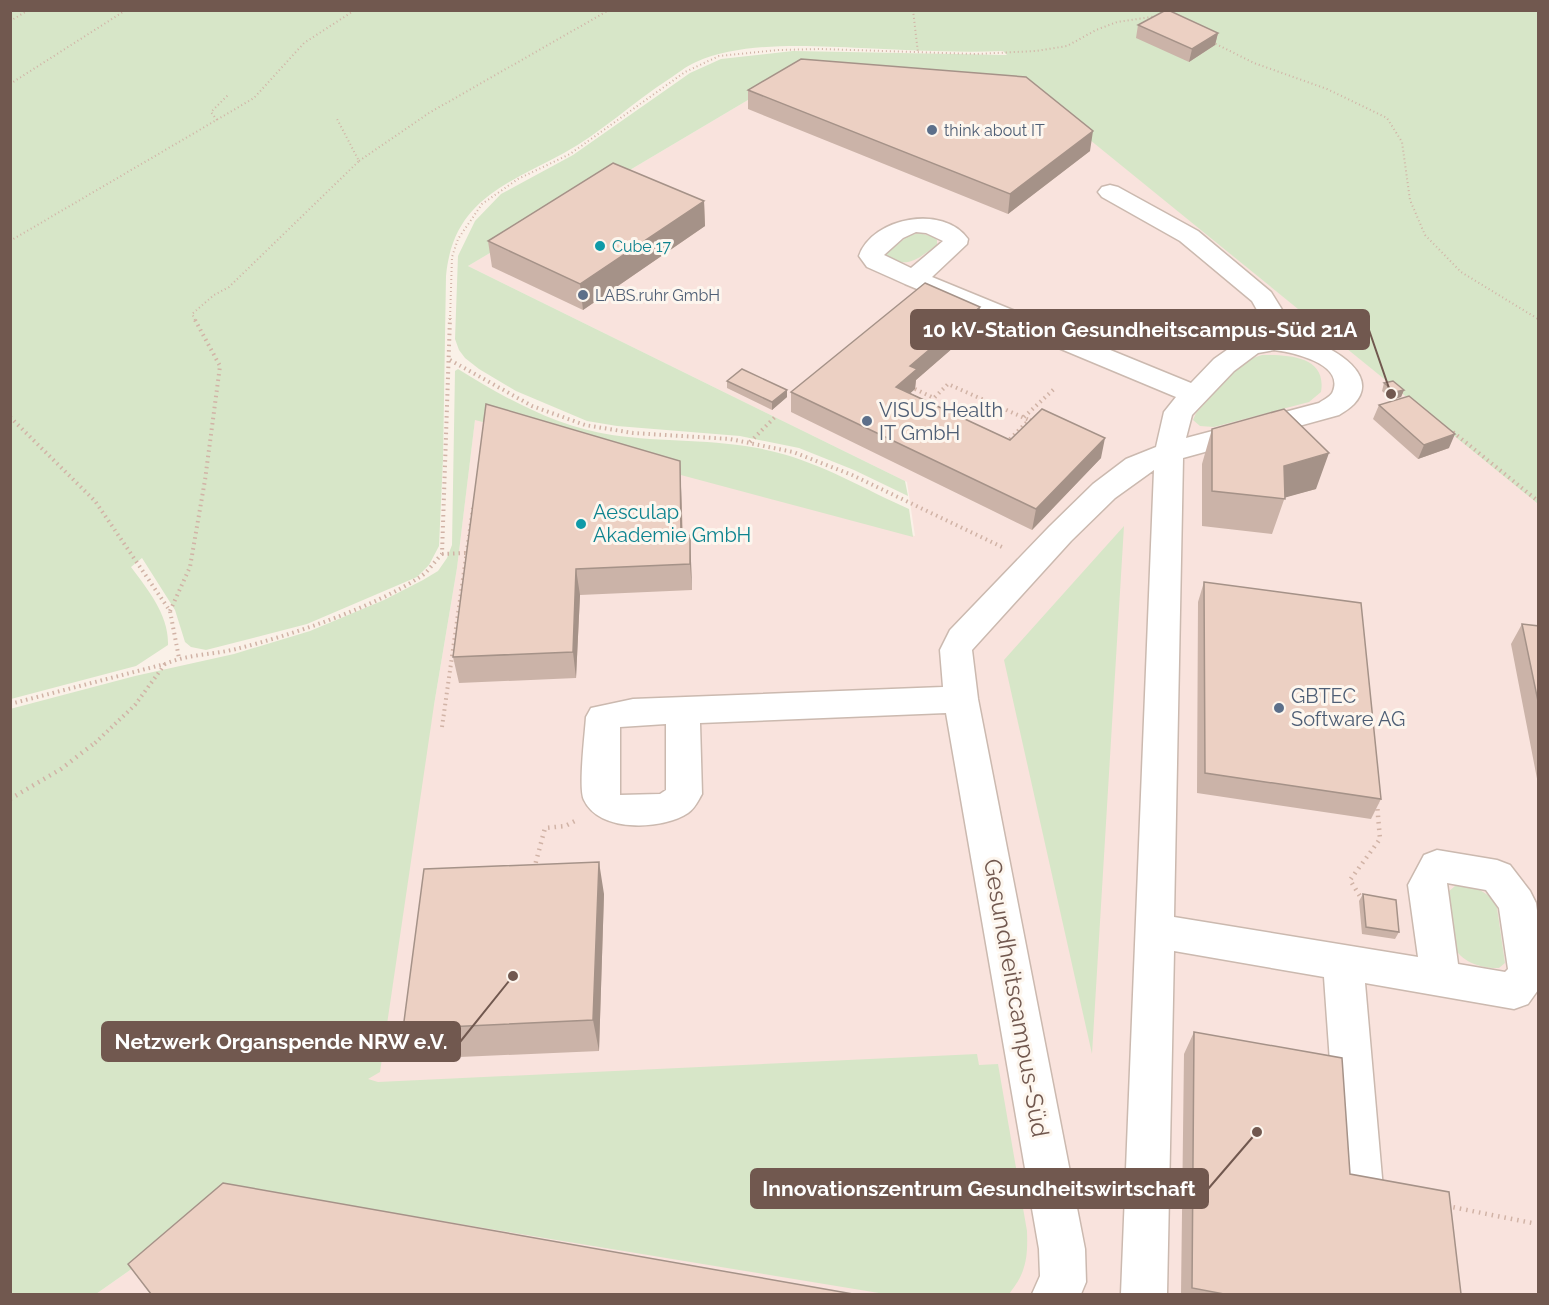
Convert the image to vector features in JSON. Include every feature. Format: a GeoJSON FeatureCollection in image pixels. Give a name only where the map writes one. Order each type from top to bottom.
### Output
{"type":"FeatureCollection","features":[{"type":"Feature","properties":{"kind":"street"},"geometry":{"type":"LineString","coordinates":[[1110,192],[1189,236],[1262,297],[1289,343]]}},
{"type":"Feature","properties":{"kind":"street"},"geometry":{"type":"LineString","coordinates":[[914,279],[1193,394]]}},
{"type":"Feature","properties":{"kind":"street","name":"Gesundheitscampus-Süd"},"geometry":{"type":"LineString","coordinates":[[1055,1294],[1063,1282],[1062,1249],[961,699],[956,650],[962,639],[1104,491],[1136,466],[1168,452],[1329,408],[1344,398],[1348,389],[1346,378],[1335,362],[1317,351],[1289,343],[1274,342],[1251,346],[1236,354],[1193,394],[1178,412],[1168,452],[1144,1294]]}},
{"type":"Feature","properties":{"kind":"street"},"geometry":{"type":"LineString","coordinates":[[683,711],[961,699]]}},
{"type":"Feature","properties":{"kind":"street"},"geometry":{"type":"LineString","coordinates":[[1156,931],[1440,978],[1530,984],[1516,903],[1497,876],[1437,866],[1427,885],[1440,978]]}},
{"type":"Feature","properties":{"kind":"street"},"geometry":{"type":"LineString","coordinates":[[1343,961],[1361,1189]]}},
{"type":"Feature","properties":{"kind":"path"},"geometry":{"type":"LineString","coordinates":[[10,21],[29,10]]}},
{"type":"Feature","properties":{"kind":"path"},"geometry":{"type":"LineString","coordinates":[[10,84],[126,10]]}},
{"type":"Feature","properties":{"kind":"path"},"geometry":{"type":"LineString","coordinates":[[10,241],[254,98],[304,43],[355,10]]}},
{"type":"Feature","properties":{"kind":"path"},"geometry":{"type":"LineString","coordinates":[[170,611],[190,567],[206,480],[220,366],[192,314],[214,295],[229,287],[359,161],[429,113],[609,10]]}},
{"type":"Feature","properties":{"kind":"path"},"geometry":{"type":"LineString","coordinates":[[913,10],[918,53]]}},
{"type":"Feature","properties":{"kind":"path"},"geometry":{"type":"LineString","coordinates":[[10,704],[165,664],[179,658],[235,649],[309,627],[387,595],[422,576],[442,554],[450,360],[449,312],[452,257],[458,239],[482,204],[511,184],[570,154],[684,72],[719,56],[778,50],[976,54],[1036,51],[1067,46],[1096,30],[1117,22],[1158,16]]}},
{"type":"Feature","properties":{"kind":"path"},"geometry":{"type":"LineString","coordinates":[[1212,42],[1254,63],[1327,89],[1387,118],[1402,142],[1410,200],[1425,235],[1461,272],[1539,319]]}},
{"type":"Feature","properties":{"kind":"path"},"geometry":{"type":"LineString","coordinates":[[217,120],[211,111],[229,94]]}},
{"type":"Feature","properties":{"kind":"path"},"geometry":{"type":"LineString","coordinates":[[336,117],[359,161]]}},
{"type":"Feature","properties":{"kind":"path"},"geometry":{"type":"LineString","coordinates":[[450,360],[538,407],[583,424],[613,430],[750,442],[799,453],[851,474],[1035,563]]}},
{"type":"Feature","properties":{"kind":"path"},"geometry":{"type":"LineString","coordinates":[[915,389],[934,398],[948,384],[1039,424]]}},
{"type":"Feature","properties":{"kind":"path"},"geometry":{"type":"LineString","coordinates":[[1024,417],[1054,389]]}},
{"type":"Feature","properties":{"kind":"path"},"geometry":{"type":"LineString","coordinates":[[10,417],[95,501],[170,611],[179,658]]}},
{"type":"Feature","properties":{"kind":"path"},"geometry":{"type":"LineString","coordinates":[[750,442],[775,417]]}},
{"type":"Feature","properties":{"kind":"path"},"geometry":{"type":"LineString","coordinates":[[999,449],[1029,420]]}},
{"type":"Feature","properties":{"kind":"path"},"geometry":{"type":"LineString","coordinates":[[1449,429],[1539,501]]}},
{"type":"Feature","properties":{"kind":"path"},"geometry":{"type":"LineString","coordinates":[[442,727],[473,507]]}},
{"type":"Feature","properties":{"kind":"path"},"geometry":{"type":"LineString","coordinates":[[442,554],[466,553]]}},
{"type":"Feature","properties":{"kind":"path"},"geometry":{"type":"LineString","coordinates":[[10,799],[51,777],[105,735],[136,704],[165,664]]}},
{"type":"Feature","properties":{"kind":"path"},"geometry":{"type":"LineString","coordinates":[[1363,902],[1350,880],[1380,839],[1376,799]]}},
{"type":"Feature","properties":{"kind":"path"},"geometry":{"type":"LineString","coordinates":[[531,878],[545,828]]}},
{"type":"Feature","properties":{"kind":"path"},"geometry":{"type":"LineString","coordinates":[[1441,1205],[1532,1223]]}},
{"type":"Feature","properties":{"kind":"shaded area"},"geometry":{"type":"Polygon","coordinates":[[[795,72],[1032,92],[1538,504],[1538,1294],[96,1294],[133,1268],[434,705],[457,568],[475,419],[915,536],[907,482],[468,266],[795,72]]]}},
{"type":"Feature","properties":{"kind":"green space"},"geometry":{"type":"Polygon","coordinates":[[[10,11],[1538,11],[1538,504],[1031,92],[795,72],[468,266],[905,481],[908,496],[854,470],[799,448],[740,436],[617,426],[587,421],[516,391],[465,358],[455,339],[458,256],[475,221],[501,194],[573,155],[690,73],[721,59],[793,51],[1007,55],[1003,51],[799,46],[756,48],[715,55],[689,66],[578,145],[522,175],[486,198],[471,212],[459,229],[451,250],[446,276],[439,546],[429,565],[417,577],[307,624],[206,650],[191,647],[185,642],[175,610],[142,558],[131,567],[161,613],[168,645],[136,666],[11,699],[10,11]]]}},
{"type":"Feature","properties":{"kind":"green space"},"geometry":{"type":"Polygon","coordinates":[[[919,233],[934,237],[937,245],[912,261],[893,261],[885,257],[886,253],[908,236],[919,233]]]}},
{"type":"Feature","properties":{"kind":"green space"},"geometry":{"type":"Polygon","coordinates":[[[1262,355],[1294,357],[1312,364],[1321,380],[1321,392],[1309,402],[1214,427],[1200,426],[1193,420],[1196,413],[1239,366],[1247,360],[1262,355]]]}},
{"type":"Feature","properties":{"kind":"green space"},"geometry":{"type":"Polygon","coordinates":[[[458,369],[532,410],[591,431],[632,437],[735,445],[775,452],[809,463],[909,509],[913,537],[475,420],[457,568],[434,705],[380,1072],[368,1079],[378,1082],[977,1054],[979,1065],[998,1064],[1027,1231],[1025,1265],[1009,1294],[885,1294],[229,1186],[133,1268],[96,1294],[11,1294],[10,709],[135,676],[234,654],[310,631],[384,600],[438,571],[452,545],[455,371],[458,369]]]}},
{"type":"Feature","properties":{"kind":"green space"},"geometry":{"type":"Polygon","coordinates":[[[1124,526],[1092,1054],[1004,660],[1124,526]]]}},
{"type":"Feature","properties":{"kind":"green space"},"geometry":{"type":"Polygon","coordinates":[[[1465,885],[1484,892],[1497,908],[1505,963],[1499,968],[1473,963],[1461,956],[1454,946],[1447,893],[1455,886],[1465,885]]]}},
{"type":"Feature","properties":{"kind":"building"},"geometry":{"type":"Polygon","coordinates":[[[1166,10],[1218,33],[1192,49],[1138,25],[1166,10]]]}},
{"type":"Feature","properties":{"kind":"building","name":"think about IT"},"geometry":{"type":"Polygon","coordinates":[[[801,59],[1026,77],[1093,131],[1010,194],[748,90],[801,59]]]}},
{"type":"Feature","properties":{"kind":"building"},"geometry":{"type":"Polygon","coordinates":[[[613,163],[704,201],[580,284],[488,241],[613,163]]]}},
{"type":"Feature","properties":{"kind":"building","name":"VISUS Health IT GmbH"},"geometry":{"type":"Polygon","coordinates":[[[925,283],[980,307],[910,366],[917,369],[896,387],[1010,440],[1042,409],[1105,438],[1036,509],[791,392],[925,283]]]}},
{"type":"Feature","properties":{"kind":"building"},"geometry":{"type":"Polygon","coordinates":[[[742,369],[787,390],[772,402],[727,381],[742,369]]]}},
{"type":"Feature","properties":{"kind":"building"},"geometry":{"type":"Polygon","coordinates":[[[1393,381],[1404,390],[1395,392],[1384,383],[1393,381]]]}},
{"type":"Feature","properties":{"kind":"building"},"geometry":{"type":"Polygon","coordinates":[[[1409,396],[1455,434],[1424,445],[1379,405],[1409,396]]]}},
{"type":"Feature","properties":{"kind":"building","name":"Aesculap Akademie GmbH"},"geometry":{"type":"Polygon","coordinates":[[[486,404],[680,461],[681,536],[690,535],[690,564],[576,569],[573,652],[453,657],[486,404]]]}},
{"type":"Feature","properties":{"kind":"building"},"geometry":{"type":"Polygon","coordinates":[[[1284,409],[1329,453],[1284,466],[1285,499],[1212,491],[1212,429],[1284,409]]]}},
{"type":"Feature","properties":{"kind":"building","name":"GBTEC Software AG"},"geometry":{"type":"Polygon","coordinates":[[[1204,582],[1361,603],[1381,799],[1205,773],[1204,582]]]}},
{"type":"Feature","properties":{"kind":"building"},"geometry":{"type":"Polygon","coordinates":[[[1522,624],[1539,626],[1539,706],[1522,624]]]}},
{"type":"Feature","properties":{"kind":"building"},"geometry":{"type":"Polygon","coordinates":[[[599,862],[593,1020],[403,1029],[424,869],[599,862]]]}},
{"type":"Feature","properties":{"kind":"building"},"geometry":{"type":"Polygon","coordinates":[[[1363,894],[1396,900],[1399,932],[1366,927],[1363,894]]]}},
{"type":"Feature","properties":{"kind":"building"},"geometry":{"type":"Polygon","coordinates":[[[1194,1032],[1342,1058],[1350,1174],[1449,1192],[1461,1294],[1224,1294],[1192,1288],[1194,1032]]]}},
{"type":"Feature","properties":{"kind":"building"},"geometry":{"type":"Polygon","coordinates":[[[223,1183],[853,1294],[151,1294],[128,1264],[223,1183]]]}},
{"type":"Feature","properties":{"kind":"place","name":"think about IT"},"geometry":{"type":"Point","coordinates":[932,130]}},
{"type":"Feature","properties":{"kind":"place","name":"Cube 17"},"geometry":{"type":"Point","coordinates":[600,246]}},
{"type":"Feature","properties":{"kind":"place","name":"LABS.ruhr GmbH"},"geometry":{"type":"Point","coordinates":[583,295]}},
{"type":"Feature","properties":{"kind":"place","name":"10 kV-Station Gesundheitscampus-Süd 21A"},"geometry":{"type":"Point","coordinates":[1391,394]}},
{"type":"Feature","properties":{"kind":"place","name":"VISUS Health IT GmbH"},"geometry":{"type":"Point","coordinates":[867,421]}},
{"type":"Feature","properties":{"kind":"place","name":"Aesculap Akademie GmbH"},"geometry":{"type":"Point","coordinates":[581,524]}},
{"type":"Feature","properties":{"kind":"place","name":"GBTEC Software AG"},"geometry":{"type":"Point","coordinates":[1279,708]}},
{"type":"Feature","properties":{"kind":"place","name":"Netzwerk Organspende NRW e.V."},"geometry":{"type":"Point","coordinates":[513,976]}},
{"type":"Feature","properties":{"kind":"place","name":"Innovationszentrum Gesundheitswirtschaft"},"geometry":{"type":"Point","coordinates":[1257,1132]}}]}
